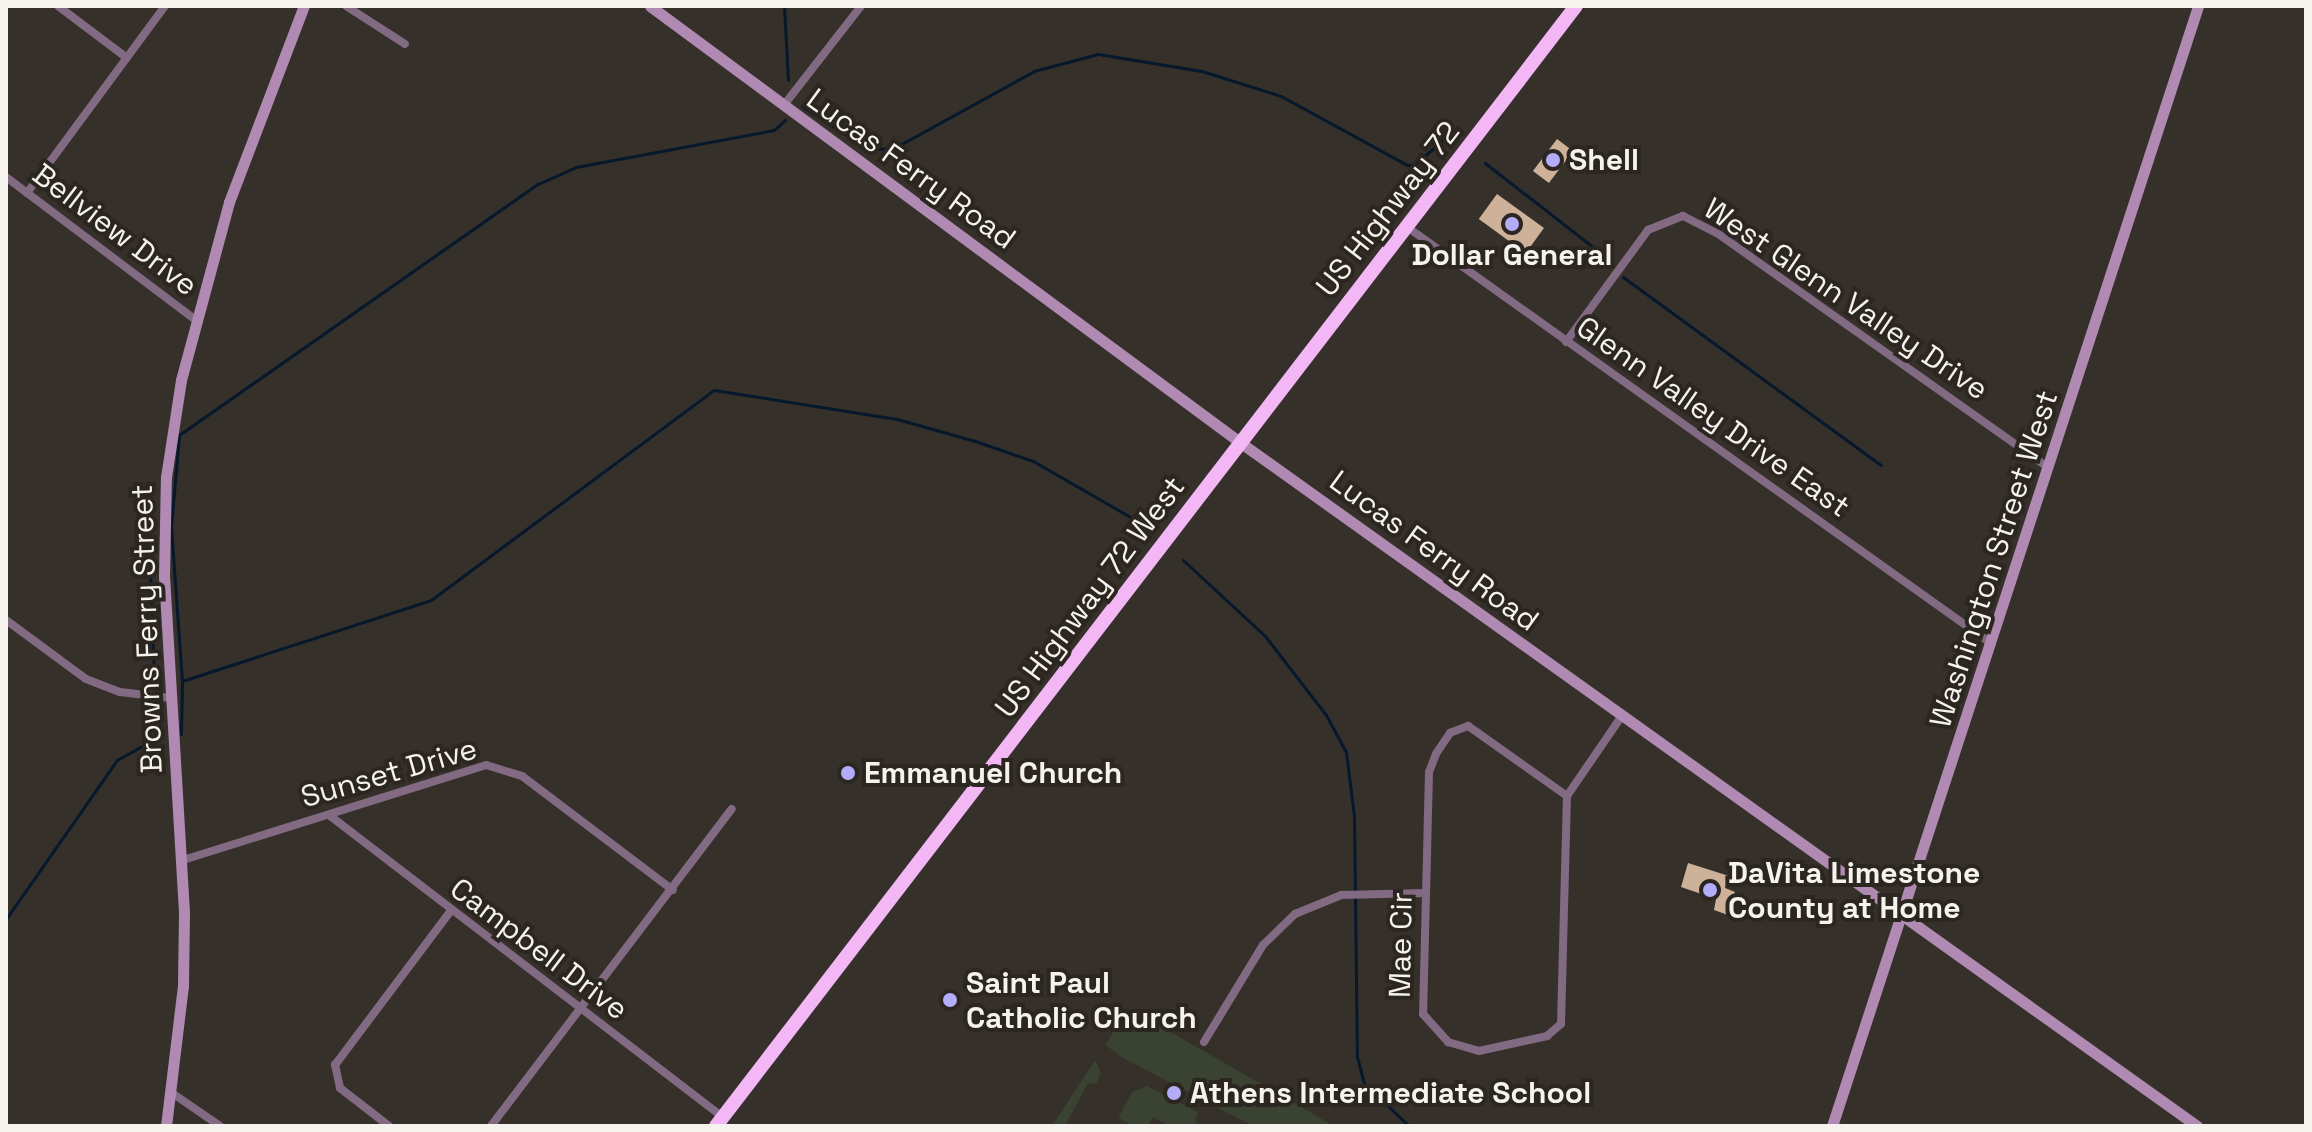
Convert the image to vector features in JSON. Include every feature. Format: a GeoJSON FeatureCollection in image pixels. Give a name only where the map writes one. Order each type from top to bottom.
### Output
{"type":"FeatureCollection","features":[{"type":"Feature","properties":{"kind":"highway","name":"US Highway 72"},"geometry":{"type":"LineString","coordinates":[[1241,443],[1576,6]]}},
{"type":"Feature","properties":{"kind":"highway","name":"US Highway 72 West"},"geometry":{"type":"LineString","coordinates":[[720,1121],[1241,443]]}},
{"type":"Feature","properties":{"kind":"street"},"geometry":{"type":"LineString","coordinates":[[58,6],[127,58]]}},
{"type":"Feature","properties":{"kind":"street"},"geometry":{"type":"LineString","coordinates":[[27,193],[165,6]]}},
{"type":"Feature","properties":{"kind":"street","name":"Browns Ferry Street"},"geometry":{"type":"LineString","coordinates":[[166,1126],[183,985],[166,477],[196,320],[244,154],[304,6]]}},
{"type":"Feature","properties":{"kind":"street"},"geometry":{"type":"LineString","coordinates":[[346,6],[405,44]]}},
{"type":"Feature","properties":{"kind":"street"},"geometry":{"type":"LineString","coordinates":[[784,105],[861,6]]}},
{"type":"Feature","properties":{"kind":"street","name":"Washington Street West"},"geometry":{"type":"LineString","coordinates":[[1832,1126],[2198,6]]}},
{"type":"Feature","properties":{"kind":"street","name":"Lucas Ferry Road"},"geometry":{"type":"LineString","coordinates":[[654,7],[1241,443],[2197,1126]]}},
{"type":"Feature","properties":{"kind":"street","name":"Bellview Drive"},"geometry":{"type":"LineString","coordinates":[[6,177],[196,320]]}},
{"type":"Feature","properties":{"kind":"street","name":"West Glenn Valley Drive"},"geometry":{"type":"LineString","coordinates":[[1566,342],[1648,230],[1683,216],[1717,233],[2049,468]]}},
{"type":"Feature","properties":{"kind":"street","name":"Glenn Valley Drive East"},"geometry":{"type":"LineString","coordinates":[[1407,227],[1992,644]]}},
{"type":"Feature","properties":{"kind":"street"},"geometry":{"type":"LineString","coordinates":[[6,620],[86,679],[120,692],[171,698]]}},
{"type":"Feature","properties":{"kind":"street"},"geometry":{"type":"LineString","coordinates":[[1567,796],[1621,717]]}},
{"type":"Feature","properties":{"kind":"street","name":"Mae Cir"},"geometry":{"type":"LineString","coordinates":[[1458,726],[1468,726],[1567,796],[1564,1014],[1558,1029],[1479,1051],[1437,1035],[1423,1014],[1429,772],[1458,726]]}},
{"type":"Feature","properties":{"kind":"street","name":"Sunset Drive"},"geometry":{"type":"LineString","coordinates":[[180,861],[329,815],[450,773],[499,766],[522,776],[673,890]]}},
{"type":"Feature","properties":{"kind":"street"},"geometry":{"type":"LineString","coordinates":[[491,1126],[584,1010],[732,809]]}},
{"type":"Feature","properties":{"kind":"street","name":"Campbell Drive"},"geometry":{"type":"LineString","coordinates":[[329,815],[450,912],[584,1010],[720,1121]]}},
{"type":"Feature","properties":{"kind":"street"},"geometry":{"type":"LineString","coordinates":[[1204,1042],[1279,928],[1311,904],[1346,895],[1426,893]]}},
{"type":"Feature","properties":{"kind":"street"},"geometry":{"type":"LineString","coordinates":[[389,1126],[340,1088],[335,1065],[450,912]]}},
{"type":"Feature","properties":{"kind":"street"},"geometry":{"type":"LineString","coordinates":[[172,1093],[220,1126]]}},
{"type":"Feature","properties":{"kind":"green space"},"geometry":{"type":"Polygon","coordinates":[[[1129,1008],[1334,1126],[1253,1126],[1125,1059],[1105,1045],[1129,1008]]]}},
{"type":"Feature","properties":{"kind":"green space"},"geometry":{"type":"Polygon","coordinates":[[[1095,1060],[1101,1073],[1096,1084],[1088,1083],[1065,1126],[1052,1126],[1095,1060]]]}},
{"type":"Feature","properties":{"kind":"green space"},"geometry":{"type":"Polygon","coordinates":[[[1147,1086],[1198,1112],[1195,1122],[1202,1126],[1170,1126],[1153,1117],[1148,1126],[1134,1126],[1118,1118],[1132,1092],[1147,1086]]]}},
{"type":"Feature","properties":{"kind":"building","name":"Shell"},"geometry":{"type":"Polygon","coordinates":[[[1557,139],[1573,151],[1549,183],[1533,171],[1557,139]]]}},
{"type":"Feature","properties":{"kind":"building","name":"Dollar General"},"geometry":{"type":"Polygon","coordinates":[[[1497,194],[1544,228],[1526,253],[1479,219],[1497,194]]]}},
{"type":"Feature","properties":{"kind":"building","name":"DaVita Limestone County at Home"},"geometry":{"type":"Polygon","coordinates":[[[1688,863],[1729,876],[1725,888],[1735,892],[1728,915],[1714,910],[1716,899],[1681,887],[1688,863]]]}},
{"type":"Feature","properties":{"kind":"waterway"},"geometry":{"type":"LineString","coordinates":[[784,6],[788,80]]}},
{"type":"Feature","properties":{"kind":"waterway"},"geometry":{"type":"LineString","coordinates":[[802,106],[869,150],[896,147],[1034,71],[1098,54],[1202,71],[1281,96],[1407,165],[1414,165],[1450,134]]}},
{"type":"Feature","properties":{"kind":"waterway"},"geometry":{"type":"LineString","coordinates":[[182,681],[171,527],[179,435],[538,184],[576,167],[774,130],[785,120]]}},
{"type":"Feature","properties":{"kind":"waterway"},"geometry":{"type":"LineString","coordinates":[[1485,163],[1611,261]]}},
{"type":"Feature","properties":{"kind":"waterway"},"geometry":{"type":"LineString","coordinates":[[1623,277],[1881,465]]}},
{"type":"Feature","properties":{"kind":"waterway"},"geometry":{"type":"LineString","coordinates":[[181,734],[182,681],[431,600],[714,390],[897,419],[975,441],[1033,461],[1146,526]]}},
{"type":"Feature","properties":{"kind":"waterway"},"geometry":{"type":"LineString","coordinates":[[147,498],[154,672]]}},
{"type":"Feature","properties":{"kind":"waterway"},"geometry":{"type":"LineString","coordinates":[[1183,560],[1265,636],[1326,715],[1346,752],[1354,816],[1357,1057],[1364,1083],[1409,1126]]}},
{"type":"Feature","properties":{"kind":"waterway"},"geometry":{"type":"LineString","coordinates":[[6,919],[117,760],[160,736],[157,715]]}},
{"type":"Feature","properties":{"kind":"place","name":"Shell"},"geometry":{"type":"Point","coordinates":[1553,160]}},
{"type":"Feature","properties":{"kind":"place","name":"Dollar General"},"geometry":{"type":"Point","coordinates":[1512,224]}},
{"type":"Feature","properties":{"kind":"place","name":"Emmanuel Church"},"geometry":{"type":"Point","coordinates":[848,773]}},
{"type":"Feature","properties":{"kind":"place","name":"DaVita Limestone County at Home"},"geometry":{"type":"Point","coordinates":[1710,890]}},
{"type":"Feature","properties":{"kind":"place","name":"Saint Paul Catholic Church"},"geometry":{"type":"Point","coordinates":[950,1000]}},
{"type":"Feature","properties":{"kind":"place","name":"Athens Intermediate School"},"geometry":{"type":"Point","coordinates":[1174,1093]}}]}
